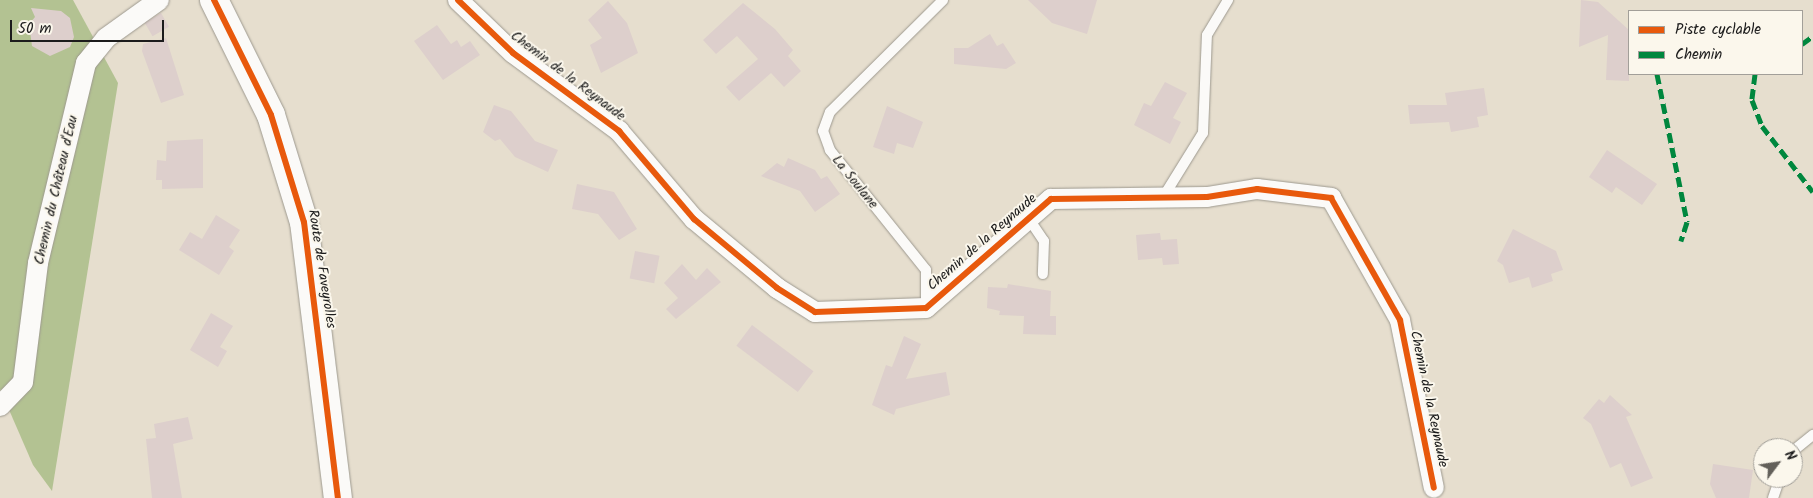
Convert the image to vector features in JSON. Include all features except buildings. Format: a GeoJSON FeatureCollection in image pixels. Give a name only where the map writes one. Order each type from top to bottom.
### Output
{"type":"FeatureCollection","features":[{"type":"Feature","properties":{"kind":"main road","name":"Route de Faveyrolles"},"geometry":{"type":"LineString","coordinates":[[222,2],[271,115],[304,222],[338,498]]}},
{"type":"Feature","properties":{"kind":"street","name":"Chemin du Château d'Eau"},"geometry":{"type":"LineString","coordinates":[[0,406],[23,382],[38,263],[86,63],[106,38],[159,0]]}},
{"type":"Feature","properties":{"kind":"street","name":"Chemin de la Reynaude"},"geometry":{"type":"LineString","coordinates":[[458,0],[513,53],[619,131],[694,219],[777,288],[815,312],[926,308],[1051,199],[1162,199],[1257,188],[1331,198],[1400,320],[1434,488]]}},
{"type":"Feature","properties":{"kind":"lane","name":"La Soulane"},"geometry":{"type":"LineString","coordinates":[[926,308],[926,270],[830,150],[823,131],[830,112],[943,0]]}},
{"type":"Feature","properties":{"kind":"lane"},"geometry":{"type":"LineString","coordinates":[[1162,199],[1165,187],[1203,133],[1207,35],[1228,0]]}},
{"type":"Feature","properties":{"kind":"lane"},"geometry":{"type":"LineString","coordinates":[[1029,218],[1044,241],[1043,274]]}},
{"type":"Feature","properties":{"kind":"lane"},"geometry":{"type":"LineString","coordinates":[[1803,443],[1813,435]]}},
{"type":"Feature","properties":{"kind":"green space"},"geometry":{"type":"Polygon","coordinates":[[[0,0],[73,0],[118,83],[52,491],[33,465],[0,389],[0,0]]]}},
{"type":"Feature","properties":{"kind":"marked path"},"geometry":{"type":"LineString","coordinates":[[1803,43],[1813,36]]}},
{"type":"Feature","properties":{"kind":"marked path"},"geometry":{"type":"LineString","coordinates":[[1657,75],[1687,222],[1681,241]]}},
{"type":"Feature","properties":{"kind":"marked path"},"geometry":{"type":"LineString","coordinates":[[1755,75],[1752,100],[1762,126],[1813,192]]}},
{"type":"Feature","properties":{"kind":"cycle path"},"geometry":{"type":"LineString","coordinates":[[214,0],[271,115],[304,222],[338,498]]}},
{"type":"Feature","properties":{"kind":"cycle path"},"geometry":{"type":"LineString","coordinates":[[458,0],[513,53],[619,131],[694,219],[777,288],[815,312],[926,308],[1051,199],[1207,197],[1257,189],[1331,198],[1400,320],[1434,488]]}}]}
